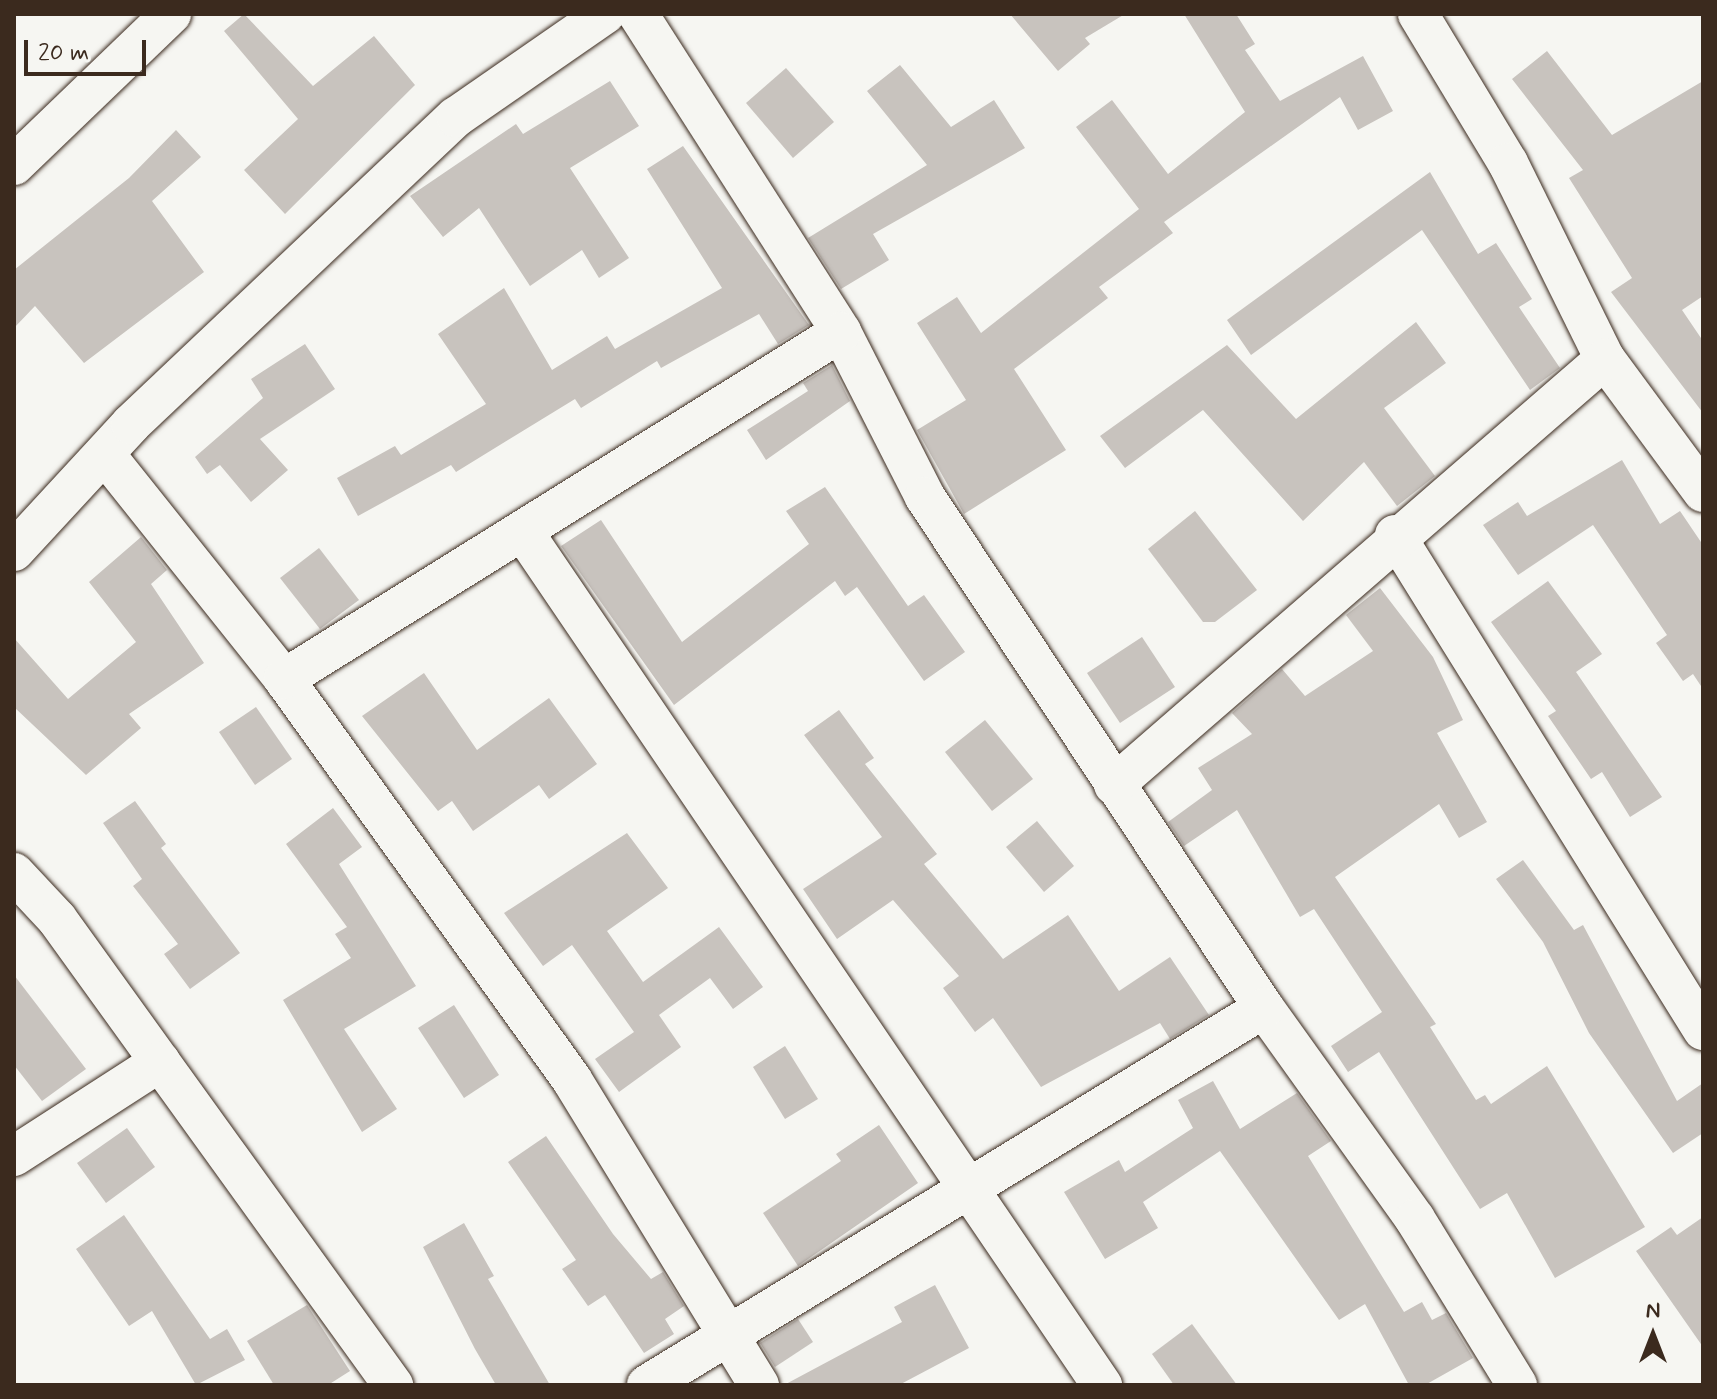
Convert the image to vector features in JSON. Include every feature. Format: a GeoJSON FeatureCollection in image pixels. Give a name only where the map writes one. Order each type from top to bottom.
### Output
{"type":"FeatureCollection","features":[{"type":"Feature","properties":{"kind":"street"},"geometry":{"type":"LineString","coordinates":[[14,165],[171,14]]}},
{"type":"Feature","properties":{"kind":"street"},"geometry":{"type":"LineString","coordinates":[[14,551],[107,457],[131,424],[456,117],[605,14]]}},
{"type":"Feature","properties":{"kind":"street"},"geometry":{"type":"LineString","coordinates":[[638,14],[841,332],[925,497],[1264,1008],[1415,1219],[1517,1385]]}},
{"type":"Feature","properties":{"kind":"street"},"geometry":{"type":"LineString","coordinates":[[1418,14],[1508,163],[1605,359],[1703,492]]}},
{"type":"Feature","properties":{"kind":"street"},"geometry":{"type":"LineString","coordinates":[[284,679],[524,533],[841,332]]}},
{"type":"Feature","properties":{"kind":"street"},"geometry":{"type":"LineString","coordinates":[[1114,785],[1395,535],[1605,359]]}},
{"type":"Feature","properties":{"kind":"street"},"geometry":{"type":"LineString","coordinates":[[107,457],[284,679],[572,1080],[732,1335],[759,1385]]}},
{"type":"Feature","properties":{"kind":"street"},"geometry":{"type":"LineString","coordinates":[[524,533],[1102,1385]]}},
{"type":"Feature","properties":{"kind":"street"},"geometry":{"type":"LineString","coordinates":[[1395,535],[1703,1030]]}},
{"type":"Feature","properties":{"kind":"street"},"geometry":{"type":"LineString","coordinates":[[14,873],[57,919],[393,1385]]}},
{"type":"Feature","properties":{"kind":"street"},"geometry":{"type":"LineString","coordinates":[[647,1385],[1264,1008]]}},
{"type":"Feature","properties":{"kind":"street"},"geometry":{"type":"LineString","coordinates":[[14,1156],[160,1062]]}},
{"type":"Feature","properties":{"kind":"building"},"geometry":{"type":"Polygon","coordinates":[[[244,14],[313,86],[374,36],[415,85],[285,214],[244,170],[298,119],[224,31],[244,14]]]}},
{"type":"Feature","properties":{"kind":"building"},"geometry":{"type":"Polygon","coordinates":[[[1010,14],[1125,14],[1085,38],[1090,44],[1058,71],[1010,14]]]}},
{"type":"Feature","properties":{"kind":"building"},"geometry":{"type":"Polygon","coordinates":[[[1184,14],[1236,14],[1255,44],[1245,50],[1280,101],[1363,56],[1393,111],[1358,130],[1340,97],[1164,222],[1173,233],[1099,287],[1108,298],[1014,369],[1066,450],[964,514],[917,430],[966,400],[917,323],[957,297],[981,333],[1139,209],[1076,127],[1112,100],[1168,174],[1245,112],[1184,14]]]}},
{"type":"Feature","properties":{"kind":"building"},"geometry":{"type":"Polygon","coordinates":[[[1547,51],[1612,135],[1703,81],[1703,296],[1682,310],[1703,341],[1703,413],[1611,292],[1632,278],[1569,178],[1583,170],[1512,79],[1547,51]]]}},
{"type":"Feature","properties":{"kind":"building"},"geometry":{"type":"Polygon","coordinates":[[[900,65],[951,127],[994,100],[1025,148],[873,234],[889,260],[841,289],[808,238],[927,165],[867,91],[900,65]]]}},
{"type":"Feature","properties":{"kind":"building"},"geometry":{"type":"Polygon","coordinates":[[[786,68],[834,122],[793,158],[746,103],[786,68]]]}},
{"type":"Feature","properties":{"kind":"building"},"geometry":{"type":"Polygon","coordinates":[[[610,81],[639,126],[570,168],[629,258],[599,278],[582,250],[530,286],[479,208],[443,237],[410,196],[516,124],[523,134],[610,81]]]}},
{"type":"Feature","properties":{"kind":"building"},"geometry":{"type":"Polygon","coordinates":[[[176,130],[201,157],[152,201],[204,272],[84,363],[35,306],[14,328],[14,270],[129,178],[176,130]]]}},
{"type":"Feature","properties":{"kind":"building"},"geometry":{"type":"Polygon","coordinates":[[[683,146],[809,325],[778,344],[759,314],[661,368],[657,361],[581,408],[575,399],[456,472],[451,465],[358,516],[337,478],[395,446],[401,455],[486,404],[438,334],[504,288],[552,370],[607,336],[615,349],[722,288],[647,169],[683,146]]]}},
{"type":"Feature","properties":{"kind":"building"},"geometry":{"type":"Polygon","coordinates":[[[1430,172],[1478,254],[1496,243],[1532,299],[1519,307],[1560,368],[1530,390],[1422,230],[1251,355],[1227,320],[1430,172]]]}},
{"type":"Feature","properties":{"kind":"building"},"geometry":{"type":"Polygon","coordinates":[[[1416,322],[1446,363],[1384,408],[1435,476],[1397,506],[1364,462],[1303,521],[1203,410],[1125,468],[1100,436],[1227,345],[1296,419],[1416,322]]]}},
{"type":"Feature","properties":{"kind":"building"},"geometry":{"type":"Polygon","coordinates":[[[305,344],[335,389],[260,439],[288,470],[251,502],[220,465],[207,474],[195,457],[263,398],[251,379],[305,344]]]}},
{"type":"Feature","properties":{"kind":"building"},"geometry":{"type":"Polygon","coordinates":[[[832,365],[850,401],[766,460],[747,430],[808,391],[803,383],[832,365]]]}},
{"type":"Feature","properties":{"kind":"building"},"geometry":{"type":"Polygon","coordinates":[[[1622,460],[1660,524],[1680,511],[1703,545],[1703,689],[1693,674],[1683,681],[1656,643],[1667,635],[1593,525],[1518,575],[1483,525],[1518,502],[1527,516],[1622,460]]]}},
{"type":"Feature","properties":{"kind":"building"},"geometry":{"type":"Polygon","coordinates":[[[825,487],[908,606],[924,595],[965,652],[924,681],[857,587],[845,596],[835,581],[674,705],[561,546],[601,520],[682,642],[809,544],[786,511],[825,487]]]}},
{"type":"Feature","properties":{"kind":"building"},"geometry":{"type":"Polygon","coordinates":[[[1195,511],[1257,590],[1215,622],[1203,622],[1148,549],[1195,511]]]}},
{"type":"Feature","properties":{"kind":"building"},"geometry":{"type":"Polygon","coordinates":[[[141,537],[167,570],[151,584],[204,663],[129,714],[141,728],[86,775],[14,707],[14,638],[68,699],[136,642],[89,582],[141,537]]]}},
{"type":"Feature","properties":{"kind":"building"},"geometry":{"type":"Polygon","coordinates":[[[319,548],[359,600],[320,629],[280,578],[319,548]]]}},
{"type":"Feature","properties":{"kind":"building"},"geometry":{"type":"Polygon","coordinates":[[[1548,581],[1602,654],[1576,672],[1662,797],[1630,817],[1602,772],[1591,779],[1548,716],[1556,711],[1491,622],[1548,581]]]}},
{"type":"Feature","properties":{"kind":"building"},"geometry":{"type":"Polygon","coordinates":[[[1380,588],[1433,657],[1463,720],[1437,733],[1487,822],[1459,838],[1439,804],[1335,877],[1436,1024],[1430,1027],[1476,1100],[1485,1095],[1491,1104],[1547,1066],[1645,1227],[1555,1278],[1507,1193],[1480,1209],[1379,1052],[1348,1072],[1331,1046],[1382,1012],[1314,909],[1300,917],[1237,810],[1184,846],[1168,822],[1212,790],[1198,768],[1252,734],[1232,713],[1282,669],[1305,696],[1373,651],[1346,615],[1380,588]]]}},
{"type":"Feature","properties":{"kind":"building"},"geometry":{"type":"Polygon","coordinates":[[[1142,637],[1175,687],[1120,723],[1087,673],[1142,637]]]}},
{"type":"Feature","properties":{"kind":"building"},"geometry":{"type":"Polygon","coordinates":[[[424,673],[477,750],[549,698],[597,764],[549,799],[539,785],[473,831],[452,801],[438,811],[362,716],[424,673]]]}},
{"type":"Feature","properties":{"kind":"building"},"geometry":{"type":"Polygon","coordinates":[[[256,707],[292,759],[255,785],[219,732],[256,707]]]}},
{"type":"Feature","properties":{"kind":"building"},"geometry":{"type":"Polygon","coordinates":[[[839,710],[874,758],[865,764],[937,854],[924,864],[1003,959],[1068,915],[1119,991],[1170,957],[1209,1015],[1170,1039],[1160,1023],[1041,1087],[993,1018],[975,1032],[943,988],[959,976],[893,900],[837,939],[803,889],[882,837],[804,735],[839,710]]]}},
{"type":"Feature","properties":{"kind":"building"},"geometry":{"type":"Polygon","coordinates":[[[985,720],[1033,779],[992,811],[945,752],[985,720]]]}},
{"type":"Feature","properties":{"kind":"building"},"geometry":{"type":"Polygon","coordinates":[[[135,801],[166,844],[161,848],[240,953],[190,989],[164,954],[178,944],[133,886],[142,879],[103,823],[135,801]]]}},
{"type":"Feature","properties":{"kind":"building"},"geometry":{"type":"Polygon","coordinates":[[[333,808],[362,847],[339,864],[416,986],[344,1029],[397,1109],[362,1132],[283,1000],[351,958],[335,934],[347,927],[286,844],[333,808]]]}},
{"type":"Feature","properties":{"kind":"building"},"geometry":{"type":"Polygon","coordinates":[[[1037,821],[1074,866],[1044,892],[1006,847],[1037,821]]]}},
{"type":"Feature","properties":{"kind":"building"},"geometry":{"type":"Polygon","coordinates":[[[627,833],[668,888],[607,931],[643,982],[719,927],[763,987],[733,1009],[710,978],[659,1015],[681,1047],[619,1092],[595,1059],[634,1032],[572,945],[543,966],[504,913],[627,833]]]}},
{"type":"Feature","properties":{"kind":"building"},"geometry":{"type":"Polygon","coordinates":[[[1523,860],[1574,930],[1583,925],[1677,1101],[1703,1083],[1703,1133],[1673,1153],[1589,1033],[1543,942],[1496,879],[1523,860]]]}},
{"type":"Feature","properties":{"kind":"building"},"geometry":{"type":"Polygon","coordinates":[[[14,975],[86,1069],[42,1101],[14,1065],[14,975]]]}},
{"type":"Feature","properties":{"kind":"building"},"geometry":{"type":"Polygon","coordinates":[[[454,1005],[499,1075],[464,1098],[418,1028],[454,1005]]]}},
{"type":"Feature","properties":{"kind":"building"},"geometry":{"type":"Polygon","coordinates":[[[785,1046],[818,1099],[785,1119],[753,1067],[785,1046]]]}},
{"type":"Feature","properties":{"kind":"building"},"geometry":{"type":"Polygon","coordinates":[[[1213,1081],[1240,1129],[1297,1093],[1331,1141],[1308,1156],[1404,1312],[1422,1302],[1432,1320],[1446,1313],[1473,1358],[1425,1385],[1409,1385],[1365,1304],[1339,1320],[1220,1151],[1143,1202],[1158,1228],[1105,1259],[1064,1192],[1119,1160],[1125,1172],[1193,1128],[1178,1100],[1213,1081]]]}},
{"type":"Feature","properties":{"kind":"building"},"geometry":{"type":"Polygon","coordinates":[[[879,1125],[918,1183],[798,1266],[763,1213],[841,1161],[836,1154],[879,1125]]]}},
{"type":"Feature","properties":{"kind":"building"},"geometry":{"type":"Polygon","coordinates":[[[127,1128],[155,1167],[106,1203],[77,1163],[127,1128]]]}},
{"type":"Feature","properties":{"kind":"building"},"geometry":{"type":"Polygon","coordinates":[[[546,1136],[613,1234],[651,1279],[663,1272],[684,1306],[665,1319],[674,1334],[644,1353],[605,1295],[588,1306],[562,1269],[576,1260],[508,1162],[546,1136]]]}},
{"type":"Feature","properties":{"kind":"building"},"geometry":{"type":"Polygon","coordinates":[[[124,1215],[210,1339],[227,1329],[245,1360],[196,1385],[152,1311],[129,1326],[76,1249],[124,1215]]]}},
{"type":"Feature","properties":{"kind":"building"},"geometry":{"type":"Polygon","coordinates":[[[1703,1217],[1703,1347],[1636,1251],[1671,1227],[1677,1235],[1703,1217]]]}},
{"type":"Feature","properties":{"kind":"building"},"geometry":{"type":"Polygon","coordinates":[[[464,1223],[494,1276],[488,1279],[550,1385],[496,1385],[475,1349],[423,1247],[464,1223]]]}},
{"type":"Feature","properties":{"kind":"building"},"geometry":{"type":"Polygon","coordinates":[[[935,1285],[969,1348],[899,1385],[784,1385],[902,1322],[894,1307],[935,1285]]]}},
{"type":"Feature","properties":{"kind":"building"},"geometry":{"type":"Polygon","coordinates":[[[307,1305],[350,1371],[328,1385],[274,1385],[247,1341],[307,1305]]]}},
{"type":"Feature","properties":{"kind":"building"},"geometry":{"type":"Polygon","coordinates":[[[798,1319],[813,1342],[775,1367],[760,1343],[798,1319]]]}},
{"type":"Feature","properties":{"kind":"building"},"geometry":{"type":"Polygon","coordinates":[[[1192,1324],[1237,1385],[1174,1385],[1152,1354],[1192,1324]]]}}]}
